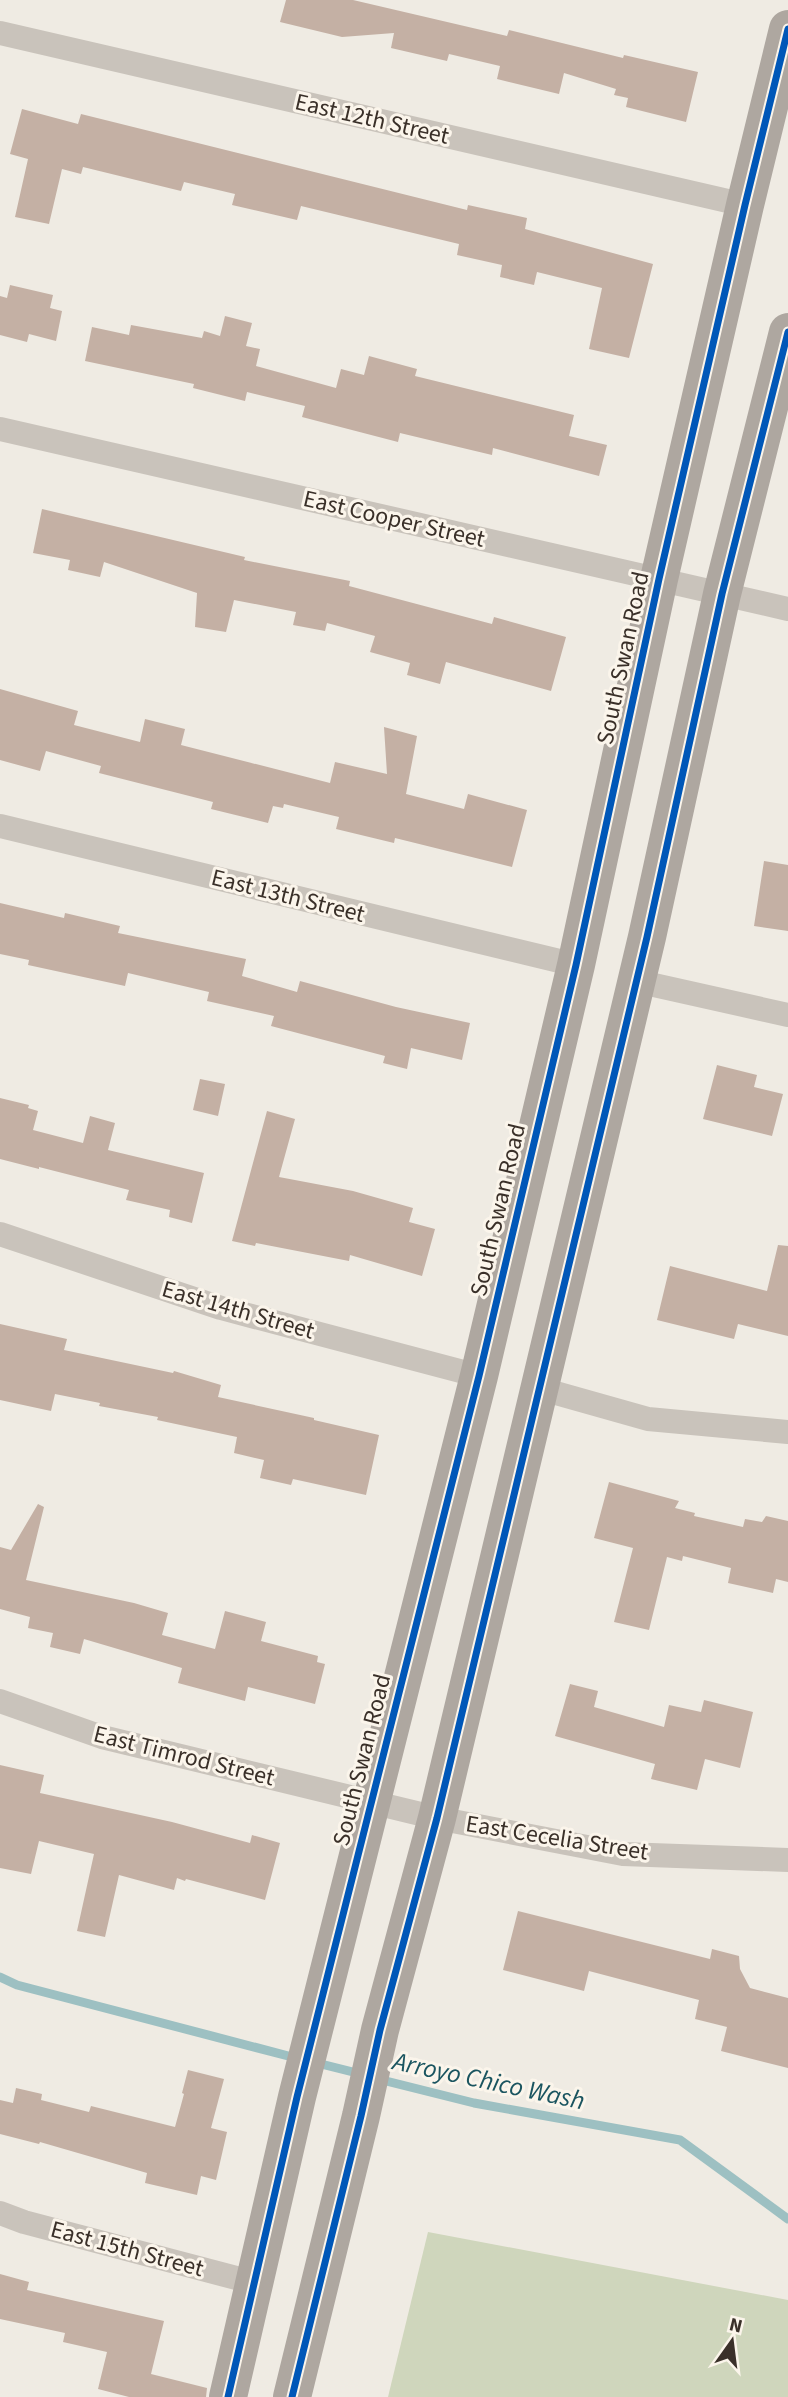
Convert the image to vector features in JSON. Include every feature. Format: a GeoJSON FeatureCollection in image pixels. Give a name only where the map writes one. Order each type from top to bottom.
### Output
{"type":"FeatureCollection","features":[{"type":"Feature","properties":{"kind":"main road","name":"South Swan Road"},"geometry":{"type":"LineString","coordinates":[[228,2397],[297,2097],[479,1376],[576,965],[659,579],[788,29]]}},
{"type":"Feature","properties":{"kind":"main road"},"geometry":{"type":"LineString","coordinates":[[292,2397],[380,2030],[438,1818],[636,981],[722,594],[788,332]]}},
{"type":"Feature","properties":{"kind":"street","name":"East 12th Street"},"geometry":{"type":"LineString","coordinates":[[0,33],[745,205]]}},
{"type":"Feature","properties":{"kind":"street","name":"East Cooper Street"},"geometry":{"type":"LineString","coordinates":[[0,429],[788,609]]}},
{"type":"Feature","properties":{"kind":"street","name":"East 13th Street"},"geometry":{"type":"LineString","coordinates":[[0,826],[576,965]]}},
{"type":"Feature","properties":{"kind":"street"},"geometry":{"type":"LineString","coordinates":[[636,981],[788,1015]]}},
{"type":"Feature","properties":{"kind":"street","name":"East 14th Street"},"geometry":{"type":"LineString","coordinates":[[0,1234],[220,1308],[479,1376]]}},
{"type":"Feature","properties":{"kind":"street"},"geometry":{"type":"LineString","coordinates":[[538,1388],[648,1419],[788,1432]]}},
{"type":"Feature","properties":{"kind":"street","name":"East Timrod Street"},"geometry":{"type":"LineString","coordinates":[[0,1701],[102,1737],[371,1801]]}},
{"type":"Feature","properties":{"kind":"street","name":"East Cecelia Street"},"geometry":{"type":"LineString","coordinates":[[371,1801],[438,1818],[624,1854],[788,1860]]}},
{"type":"Feature","properties":{"kind":"street","name":"East 15th Street"},"geometry":{"type":"LineString","coordinates":[[0,2213],[24,2222],[255,2283]]}},
{"type":"Feature","properties":{"kind":"green space"},"geometry":{"type":"Polygon","coordinates":[[[428,2232],[788,2300],[788,2397],[388,2397],[428,2232]]]}},
{"type":"Feature","properties":{"kind":"building"},"geometry":{"type":"Polygon","coordinates":[[[286,0],[353,0],[507,36],[509,30],[623,58],[624,55],[698,72],[686,122],[626,107],[628,98],[614,95],[616,89],[564,73],[559,94],[497,79],[500,66],[449,54],[447,61],[391,48],[394,33],[342,37],[280,22],[286,0]]]}},
{"type":"Feature","properties":{"kind":"building"},"geometry":{"type":"Polygon","coordinates":[[[22,109],[78,124],[81,114],[467,210],[468,205],[527,218],[525,229],[653,264],[629,358],[589,349],[602,288],[537,272],[534,285],[500,277],[502,265],[457,255],[459,244],[301,206],[297,220],[232,205],[235,194],[184,182],[181,191],[83,167],[81,174],[62,169],[49,224],[15,217],[28,159],[10,154],[22,109]]]}},
{"type":"Feature","properties":{"kind":"building"},"geometry":{"type":"Polygon","coordinates":[[[10,285],[53,295],[50,308],[62,311],[56,341],[29,334],[27,342],[0,335],[0,296],[7,298],[10,285]]]}},
{"type":"Feature","properties":{"kind":"building"},"geometry":{"type":"Polygon","coordinates":[[[225,316],[252,323],[246,346],[260,349],[256,366],[336,388],[341,369],[364,375],[369,356],[417,369],[415,376],[574,415],[569,436],[607,445],[599,476],[493,448],[492,455],[400,433],[398,442],[302,417],[305,406],[247,392],[245,401],[193,388],[194,384],[85,361],[92,327],[129,335],[131,325],[202,338],[204,331],[220,336],[225,316]]]}},
{"type":"Feature","properties":{"kind":"building"},"geometry":{"type":"Polygon","coordinates":[[[42,509],[245,557],[244,560],[350,581],[349,586],[492,624],[494,617],[566,637],[551,691],[446,662],[440,684],[407,675],[410,663],[370,652],[375,636],[327,623],[325,631],[293,625],[296,612],[234,600],[226,632],[195,627],[197,593],[104,562],[100,577],[68,570],[70,560],[33,553],[42,509]]]}},
{"type":"Feature","properties":{"kind":"building"},"geometry":{"type":"Polygon","coordinates":[[[0,689],[78,711],[74,725],[140,742],[145,719],[185,729],[181,745],[330,783],[335,762],[387,774],[384,727],[417,736],[406,794],[464,809],[468,794],[527,810],[512,867],[395,838],[394,843],[336,829],[339,817],[284,804],[283,808],[273,806],[268,823],[211,809],[213,802],[99,773],[101,766],[46,751],[40,771],[0,760],[0,689]]]}},
{"type":"Feature","properties":{"kind":"building"},"geometry":{"type":"Polygon","coordinates":[[[764,861],[788,865],[788,931],[754,926],[764,861]]]}},
{"type":"Feature","properties":{"kind":"building"},"geometry":{"type":"Polygon","coordinates":[[[0,903],[64,918],[65,913],[120,926],[118,933],[246,959],[242,976],[297,992],[300,981],[396,1007],[470,1023],[462,1060],[411,1048],[407,1069],[383,1063],[385,1056],[271,1026],[274,1016],[207,1001],[209,992],[128,973],[125,986],[28,965],[29,960],[0,954],[0,903]]]}},
{"type":"Feature","properties":{"kind":"building"},"geometry":{"type":"Polygon","coordinates":[[[717,1065],[757,1075],[754,1087],[783,1094],[772,1136],[703,1119],[717,1065]]]}},
{"type":"Feature","properties":{"kind":"building"},"geometry":{"type":"Polygon","coordinates":[[[200,1079],[225,1084],[218,1116],[193,1110],[200,1079]]]}},
{"type":"Feature","properties":{"kind":"building"},"geometry":{"type":"Polygon","coordinates":[[[0,1098],[29,1105],[28,1108],[38,1111],[33,1130],[83,1143],[90,1116],[115,1123],[108,1150],[204,1173],[192,1223],[169,1217],[170,1210],[126,1200],[129,1190],[0,1159],[0,1098]]]}},
{"type":"Feature","properties":{"kind":"building"},"geometry":{"type":"Polygon","coordinates":[[[267,1111],[295,1119],[279,1177],[353,1191],[413,1208],[409,1222],[435,1229],[422,1276],[350,1255],[349,1261],[232,1241],[267,1111]]]}},
{"type":"Feature","properties":{"kind":"building"},"geometry":{"type":"Polygon","coordinates":[[[778,1245],[788,1246],[788,1336],[738,1324],[734,1339],[657,1320],[670,1266],[767,1291],[778,1245]]]}},
{"type":"Feature","properties":{"kind":"building"},"geometry":{"type":"Polygon","coordinates":[[[0,1324],[67,1339],[64,1350],[173,1373],[174,1371],[221,1385],[218,1397],[379,1435],[366,1495],[293,1479],[291,1485],[260,1478],[264,1460],[234,1453],[237,1437],[55,1394],[51,1411],[0,1400],[0,1324]]]}},
{"type":"Feature","properties":{"kind":"building"},"geometry":{"type":"Polygon","coordinates":[[[609,1482],[679,1501],[675,1508],[695,1513],[694,1516],[743,1527],[745,1519],[762,1522],[766,1516],[788,1521],[788,1582],[776,1579],[773,1593],[728,1583],[731,1568],[683,1556],[682,1561],[667,1557],[649,1630],[614,1622],[633,1548],[594,1538],[609,1482]]]}},
{"type":"Feature","properties":{"kind":"building"},"geometry":{"type":"Polygon","coordinates":[[[38,1504],[44,1507],[26,1580],[168,1613],[162,1635],[215,1649],[225,1611],[266,1622],[261,1641],[318,1656],[317,1662],[325,1664],[315,1704],[248,1687],[245,1701],[178,1683],[182,1668],[84,1639],[80,1654],[50,1647],[53,1633],[28,1628],[30,1617],[0,1609],[0,1547],[11,1550],[38,1504]]]}},
{"type":"Feature","properties":{"kind":"building"},"geometry":{"type":"Polygon","coordinates":[[[570,1684],[598,1691],[594,1707],[664,1727],[669,1705],[701,1712],[704,1700],[753,1712],[740,1768],[705,1759],[697,1790],[651,1779],[655,1764],[555,1736],[570,1684]]]}},
{"type":"Feature","properties":{"kind":"building"},"geometry":{"type":"Polygon","coordinates":[[[0,1765],[44,1775],[40,1793],[172,1822],[250,1843],[252,1835],[280,1843],[265,1900],[186,1879],[177,1878],[174,1890],[119,1875],[105,1937],[77,1931],[94,1854],[39,1841],[31,1874],[0,1868],[0,1765]]]}},
{"type":"Feature","properties":{"kind":"building"},"geometry":{"type":"Polygon","coordinates":[[[518,1911],[710,1959],[712,1949],[739,1956],[740,1969],[750,1988],[788,1998],[788,2068],[721,2051],[727,2027],[695,2019],[699,2000],[589,1971],[584,1991],[503,1970],[518,1911]]]}},
{"type":"Feature","properties":{"kind":"building"},"geometry":{"type":"Polygon","coordinates":[[[188,2070],[224,2079],[211,2128],[227,2132],[216,2180],[201,2176],[197,2195],[145,2183],[147,2173],[40,2142],[39,2144],[0,2134],[0,2100],[13,2103],[16,2088],[42,2094],[41,2100],[89,2112],[91,2106],[175,2127],[188,2070]]]}},
{"type":"Feature","properties":{"kind":"building"},"geometry":{"type":"Polygon","coordinates":[[[0,2274],[29,2282],[27,2290],[164,2321],[151,2374],[207,2388],[206,2397],[129,2397],[98,2389],[107,2352],[63,2342],[65,2333],[0,2319],[0,2274]]]}},
{"type":"Feature","properties":{"kind":"waterway","name":"Arroyo Chico Wash"},"geometry":{"type":"LineString","coordinates":[[0,1977],[17,1985],[296,2058]]}},
{"type":"Feature","properties":{"kind":"waterway","name":"Arroyo Chico Wash"},"geometry":{"type":"LineString","coordinates":[[313,2062],[361,2074]]}},
{"type":"Feature","properties":{"kind":"waterway","name":"Arroyo Chico Wash"},"geometry":{"type":"LineString","coordinates":[[378,2079],[474,2103],[680,2140],[788,2219]]}},
{"type":"Feature","properties":{"kind":"cycle path"},"geometry":{"type":"LineString","coordinates":[[228,2397],[297,2097],[479,1376],[576,965],[659,579],[788,29]]}},
{"type":"Feature","properties":{"kind":"cycle path"},"geometry":{"type":"LineString","coordinates":[[292,2397],[380,2030],[437,1818],[647,937],[722,594],[788,332]]}}]}
